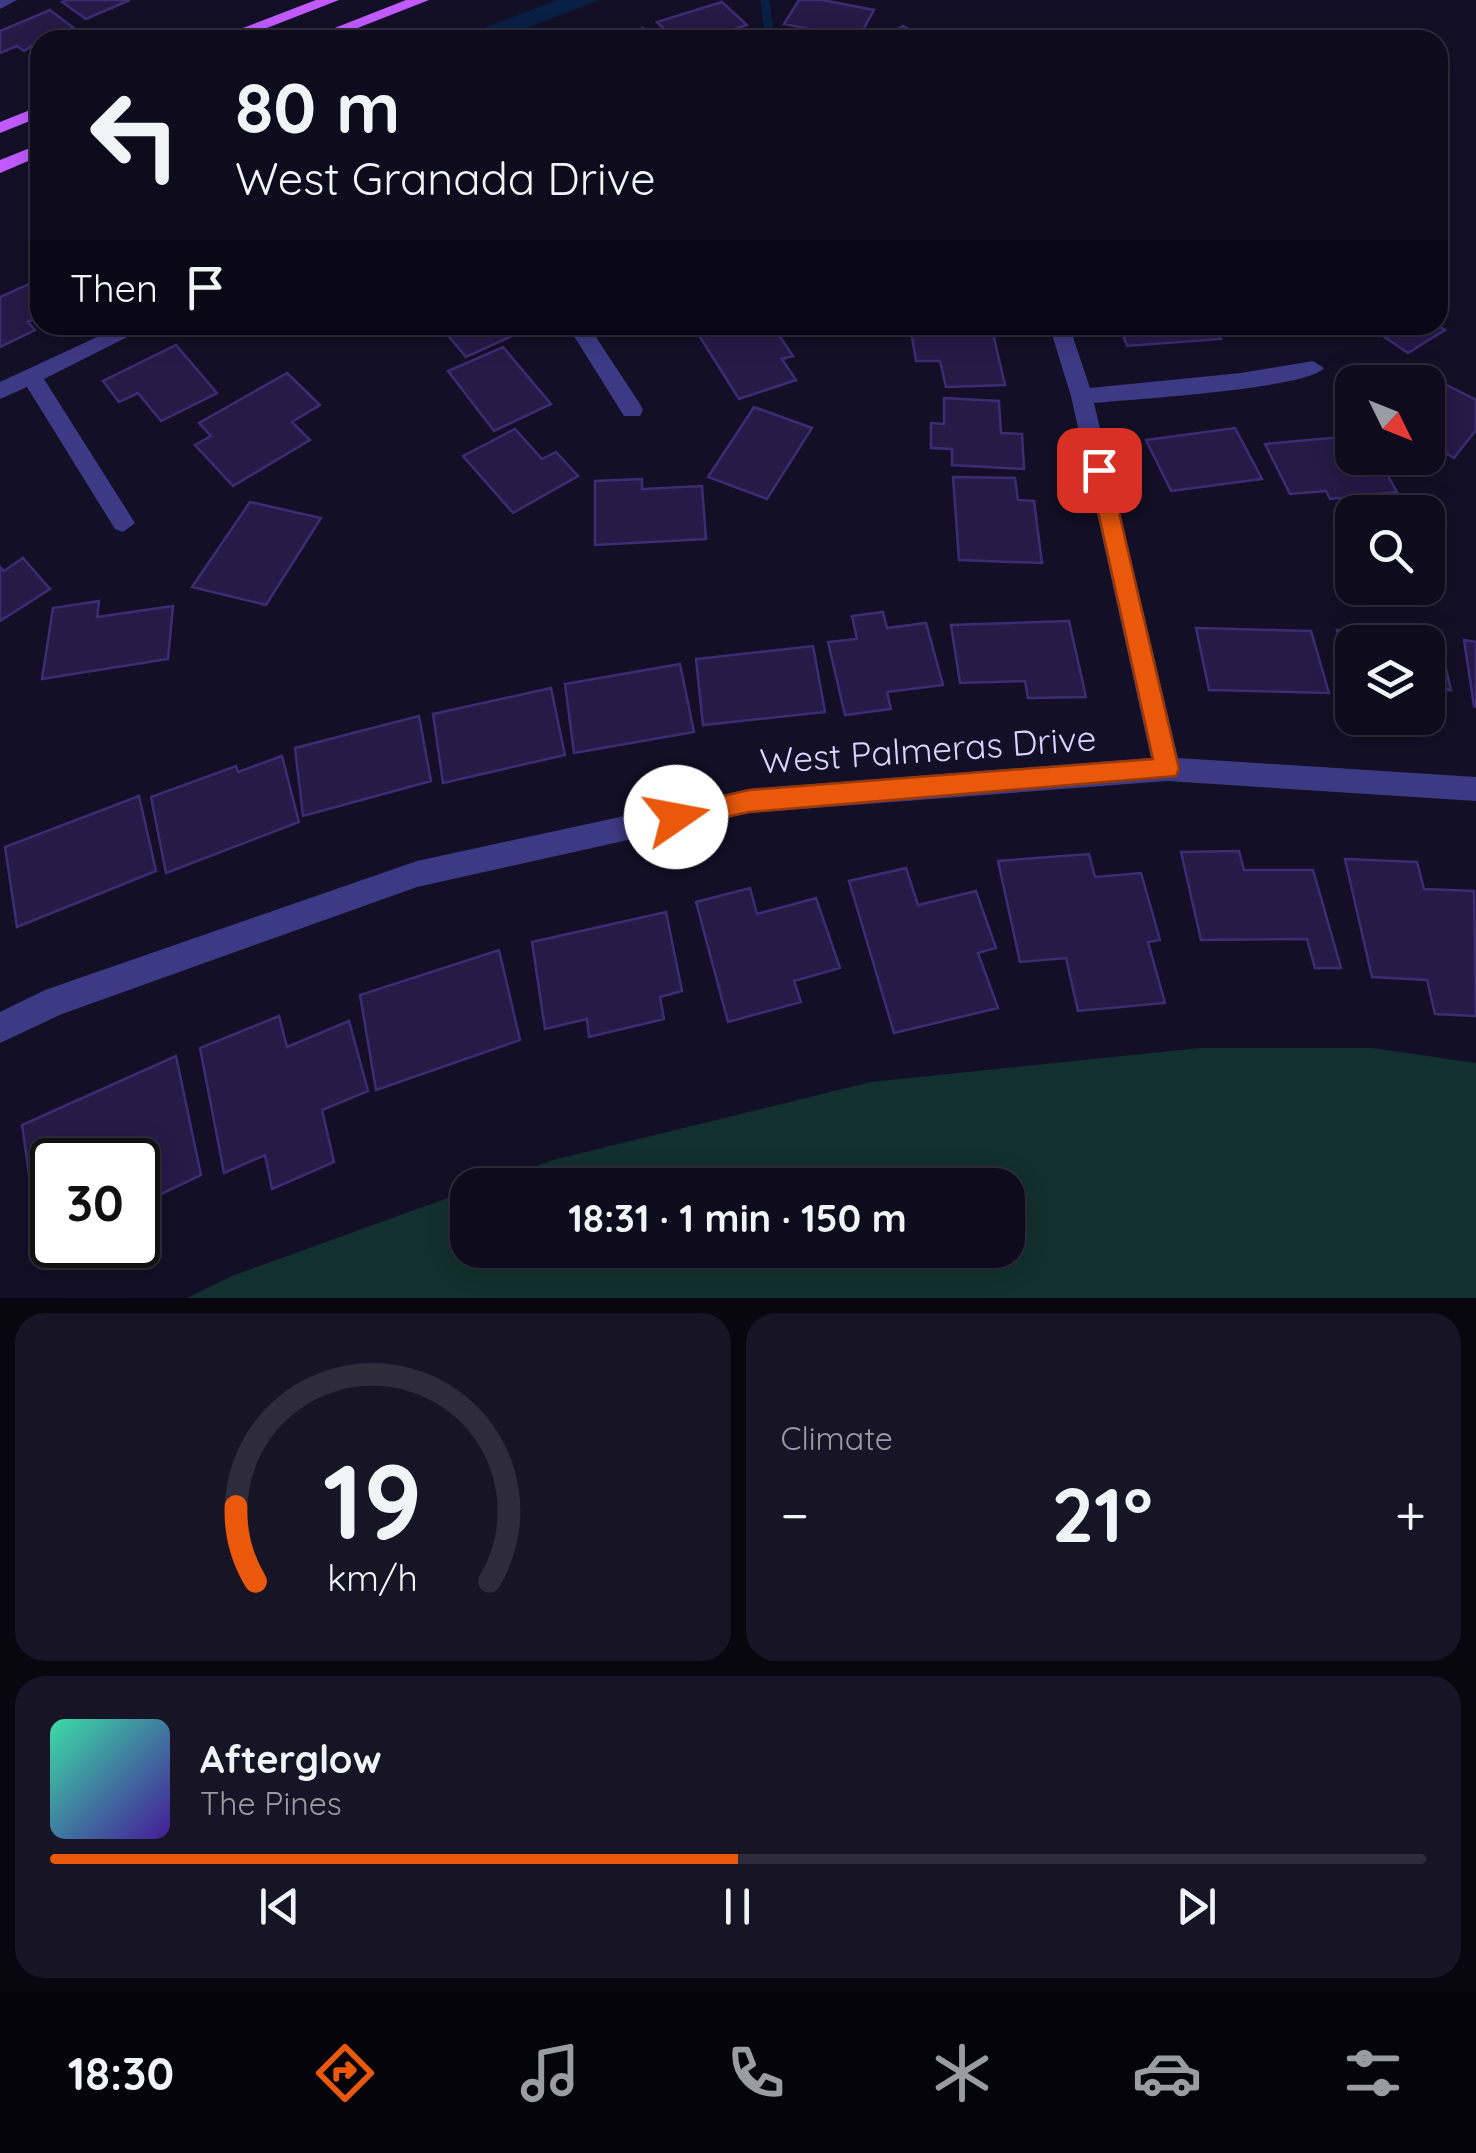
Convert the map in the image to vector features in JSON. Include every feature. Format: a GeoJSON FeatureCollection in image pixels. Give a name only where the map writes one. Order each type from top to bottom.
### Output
{"type":"FeatureCollection","features":[{"type":"Feature","properties":{"kind":"main road"},"geometry":{"type":"LineString","coordinates":[[248,30],[331,0]]}},
{"type":"Feature","properties":{"kind":"main road"},"geometry":{"type":"LineString","coordinates":[[339,30],[421,0]]}},
{"type":"Feature","properties":{"kind":"main road"},"geometry":{"type":"LineString","coordinates":[[0,128],[30,115]]}},
{"type":"Feature","properties":{"kind":"main road"},"geometry":{"type":"LineString","coordinates":[[0,167],[30,154]]}},
{"type":"Feature","properties":{"kind":"street"},"geometry":{"type":"LineString","coordinates":[[0,4],[8,0]]}},
{"type":"Feature","properties":{"kind":"street"},"geometry":{"type":"LineString","coordinates":[[0,391],[119,335]]}},
{"type":"Feature","properties":{"kind":"street"},"geometry":{"type":"LineString","coordinates":[[583,335],[632,410]]}},
{"type":"Feature","properties":{"kind":"street"},"geometry":{"type":"LineString","coordinates":[[1062,335],[1082,396],[1167,769]]}},
{"type":"Feature","properties":{"kind":"street"},"geometry":{"type":"LineString","coordinates":[[1082,396],[1241,381],[1313,368]]}},
{"type":"Feature","properties":{"kind":"street"},"geometry":{"type":"LineString","coordinates":[[30,375],[122,522]]}},
{"type":"Feature","properties":{"kind":"street","name":"West Palmeras Drive"},"geometry":{"type":"LineString","coordinates":[[0,1028],[56,1001],[417,874],[749,801],[1167,769],[1476,789]]}},
{"type":"Feature","properties":{"kind":"green space"},"geometry":{"type":"Polygon","coordinates":[[[1200,1048],[1373,1048],[1476,1063],[1476,1298],[187,1298],[232,1276],[450,1197],[450,1268],[1025,1268],[1025,1168],[531,1168],[871,1082],[1200,1048]]]}},
{"type":"Feature","properties":{"kind":"water"},"geometry":{"type":"Polygon","coordinates":[[[557,0],[599,0],[522,30],[478,30],[557,0]]]}},
{"type":"Feature","properties":{"kind":"building"},"geometry":{"type":"Polygon","coordinates":[[[130,0],[86,19],[62,2],[130,0]]]}},
{"type":"Feature","properties":{"kind":"building"},"geometry":{"type":"Polygon","coordinates":[[[799,0],[822,0],[874,10],[863,30],[814,30],[784,24],[799,0]]]}},
{"type":"Feature","properties":{"kind":"building"},"geometry":{"type":"Polygon","coordinates":[[[722,2],[747,25],[732,30],[665,30],[657,22],[722,2]]]}},
{"type":"Feature","properties":{"kind":"building"},"geometry":{"type":"Polygon","coordinates":[[[50,10],[75,29],[30,30],[30,47],[24,51],[17,46],[0,53],[0,31],[50,10]]]}},
{"type":"Feature","properties":{"kind":"building"},"geometry":{"type":"Polygon","coordinates":[[[30,284],[30,332],[0,347],[0,297],[30,284]]]}},
{"type":"Feature","properties":{"kind":"building"},"geometry":{"type":"Polygon","coordinates":[[[447,335],[514,335],[466,357],[447,335]]]}},
{"type":"Feature","properties":{"kind":"building"},"geometry":{"type":"Polygon","coordinates":[[[699,335],[779,335],[793,356],[782,359],[796,380],[739,399],[699,335]]]}},
{"type":"Feature","properties":{"kind":"building"},"geometry":{"type":"Polygon","coordinates":[[[912,335],[993,335],[1005,385],[946,387],[940,361],[916,361],[912,335]]]}},
{"type":"Feature","properties":{"kind":"building"},"geometry":{"type":"Polygon","coordinates":[[[1123,335],[1219,335],[1221,339],[1127,346],[1123,335]]]}},
{"type":"Feature","properties":{"kind":"building"},"geometry":{"type":"Polygon","coordinates":[[[1382,335],[1437,335],[1408,353],[1382,335]]]}},
{"type":"Feature","properties":{"kind":"building"},"geometry":{"type":"Polygon","coordinates":[[[176,345],[217,393],[161,421],[138,393],[119,402],[103,381],[176,345]]]}},
{"type":"Feature","properties":{"kind":"building"},"geometry":{"type":"Polygon","coordinates":[[[503,347],[551,404],[494,431],[448,371],[503,347]]]}},
{"type":"Feature","properties":{"kind":"building"},"geometry":{"type":"Polygon","coordinates":[[[287,373],[320,405],[292,422],[310,440],[233,486],[195,445],[211,436],[199,423],[287,373]]]}},
{"type":"Feature","properties":{"kind":"building"},"geometry":{"type":"Polygon","coordinates":[[[1445,384],[1476,400],[1476,430],[1454,458],[1445,453],[1445,384]]]}},
{"type":"Feature","properties":{"kind":"building"},"geometry":{"type":"Polygon","coordinates":[[[944,398],[999,401],[1001,433],[1022,434],[1024,469],[952,465],[952,449],[931,448],[931,423],[944,424],[944,398]]]}},
{"type":"Feature","properties":{"kind":"building"},"geometry":{"type":"Polygon","coordinates":[[[754,407],[812,428],[767,499],[708,477],[754,407]]]}},
{"type":"Feature","properties":{"kind":"building"},"geometry":{"type":"Polygon","coordinates":[[[1235,428],[1262,479],[1171,491],[1146,440],[1235,428]]]}},
{"type":"Feature","properties":{"kind":"building"},"geometry":{"type":"Polygon","coordinates":[[[515,429],[542,459],[556,452],[578,476],[513,513],[463,456],[515,429]]]}},
{"type":"Feature","properties":{"kind":"building"},"geometry":{"type":"Polygon","coordinates":[[[1335,438],[1335,475],[1388,475],[1397,492],[1335,495],[1330,499],[1326,491],[1290,494],[1265,444],[1335,438]]]}},
{"type":"Feature","properties":{"kind":"building"},"geometry":{"type":"Polygon","coordinates":[[[953,477],[1015,478],[1018,500],[1034,501],[1042,563],[959,560],[953,477]]]}},
{"type":"Feature","properties":{"kind":"building"},"geometry":{"type":"Polygon","coordinates":[[[642,479],[642,489],[702,486],[706,539],[595,545],[595,481],[642,479]]]}},
{"type":"Feature","properties":{"kind":"building"},"geometry":{"type":"Polygon","coordinates":[[[250,502],[321,518],[266,605],[192,587],[250,502]]]}},
{"type":"Feature","properties":{"kind":"building"},"geometry":{"type":"Polygon","coordinates":[[[23,558],[50,589],[0,621],[0,567],[4,571],[23,558]]]}},
{"type":"Feature","properties":{"kind":"building"},"geometry":{"type":"Polygon","coordinates":[[[99,601],[97,617],[173,606],[168,659],[42,679],[53,608],[99,601]]]}},
{"type":"Feature","properties":{"kind":"building"},"geometry":{"type":"Polygon","coordinates":[[[883,612],[887,628],[926,623],[943,685],[887,692],[891,709],[845,715],[828,642],[857,639],[852,616],[883,612]]]}},
{"type":"Feature","properties":{"kind":"building"},"geometry":{"type":"Polygon","coordinates":[[[1069,621],[1086,697],[1028,698],[1025,681],[960,683],[951,625],[1069,621]]]}},
{"type":"Feature","properties":{"kind":"building"},"geometry":{"type":"Polygon","coordinates":[[[1196,628],[1311,631],[1329,693],[1209,690],[1196,628]]]}},
{"type":"Feature","properties":{"kind":"building"},"geometry":{"type":"Polygon","coordinates":[[[1464,640],[1476,642],[1476,707],[1474,706],[1464,640]]]}},
{"type":"Feature","properties":{"kind":"building"},"geometry":{"type":"Polygon","coordinates":[[[813,646],[825,712],[703,725],[696,659],[813,646]]]}},
{"type":"Feature","properties":{"kind":"building"},"geometry":{"type":"Polygon","coordinates":[[[680,664],[694,732],[574,753],[565,684],[680,664]]]}},
{"type":"Feature","properties":{"kind":"building"},"geometry":{"type":"Polygon","coordinates":[[[1445,664],[1451,690],[1445,689],[1445,664]]]}},
{"type":"Feature","properties":{"kind":"building"},"geometry":{"type":"Polygon","coordinates":[[[551,688],[565,755],[443,783],[433,714],[551,688]]]}},
{"type":"Feature","properties":{"kind":"building"},"geometry":{"type":"Polygon","coordinates":[[[419,716],[431,781],[303,816],[295,748],[419,716]]]}},
{"type":"Feature","properties":{"kind":"building"},"geometry":{"type":"Polygon","coordinates":[[[282,756],[299,822],[166,873],[151,797],[236,766],[238,772],[282,756]]]}},
{"type":"Feature","properties":{"kind":"building"},"geometry":{"type":"Polygon","coordinates":[[[139,796],[156,871],[17,927],[5,847],[139,796]]]}},
{"type":"Feature","properties":{"kind":"building"},"geometry":{"type":"Polygon","coordinates":[[[1239,851],[1244,870],[1313,870],[1341,968],[1315,968],[1307,939],[1201,940],[1181,852],[1239,851]]]}},
{"type":"Feature","properties":{"kind":"building"},"geometry":{"type":"Polygon","coordinates":[[[1089,854],[1095,877],[1141,873],[1160,940],[1148,942],[1165,1003],[1078,1011],[1066,958],[1020,962],[998,861],[1089,854]]]}},
{"type":"Feature","properties":{"kind":"building"},"geometry":{"type":"Polygon","coordinates":[[[1345,859],[1417,862],[1424,889],[1474,891],[1476,1016],[1435,1014],[1427,980],[1372,977],[1345,859]]]}},
{"type":"Feature","properties":{"kind":"building"},"geometry":{"type":"Polygon","coordinates":[[[906,868],[918,905],[976,891],[996,948],[978,953],[998,1008],[894,1033],[849,881],[906,868]]]}},
{"type":"Feature","properties":{"kind":"building"},"geometry":{"type":"Polygon","coordinates":[[[750,888],[757,914],[816,898],[840,968],[794,981],[801,1002],[728,1022],[696,902],[750,888]]]}},
{"type":"Feature","properties":{"kind":"building"},"geometry":{"type":"Polygon","coordinates":[[[666,912],[682,991],[660,997],[664,1019],[589,1037],[587,1019],[545,1029],[532,942],[666,912]]]}},
{"type":"Feature","properties":{"kind":"building"},"geometry":{"type":"Polygon","coordinates":[[[499,950],[520,1040],[376,1090],[360,995],[499,950]]]}},
{"type":"Feature","properties":{"kind":"building"},"geometry":{"type":"Polygon","coordinates":[[[279,1016],[287,1047],[349,1021],[368,1091],[322,1110],[334,1162],[272,1189],[265,1155],[224,1173],[200,1048],[279,1016]]]}},
{"type":"Feature","properties":{"kind":"building"},"geometry":{"type":"Polygon","coordinates":[[[176,1056],[201,1175],[160,1195],[160,1138],[30,1138],[30,1182],[22,1125],[176,1056]]]}},
{"type":"Feature","properties":{"kind":"waterway"},"geometry":{"type":"LineString","coordinates":[[765,0],[769,30]]}},
{"type":"Feature","properties":{"kind":"route"},"geometry":{"type":"LineString","coordinates":[[676,817],[749,801],[1167,769],[1099,470]]}}]}
